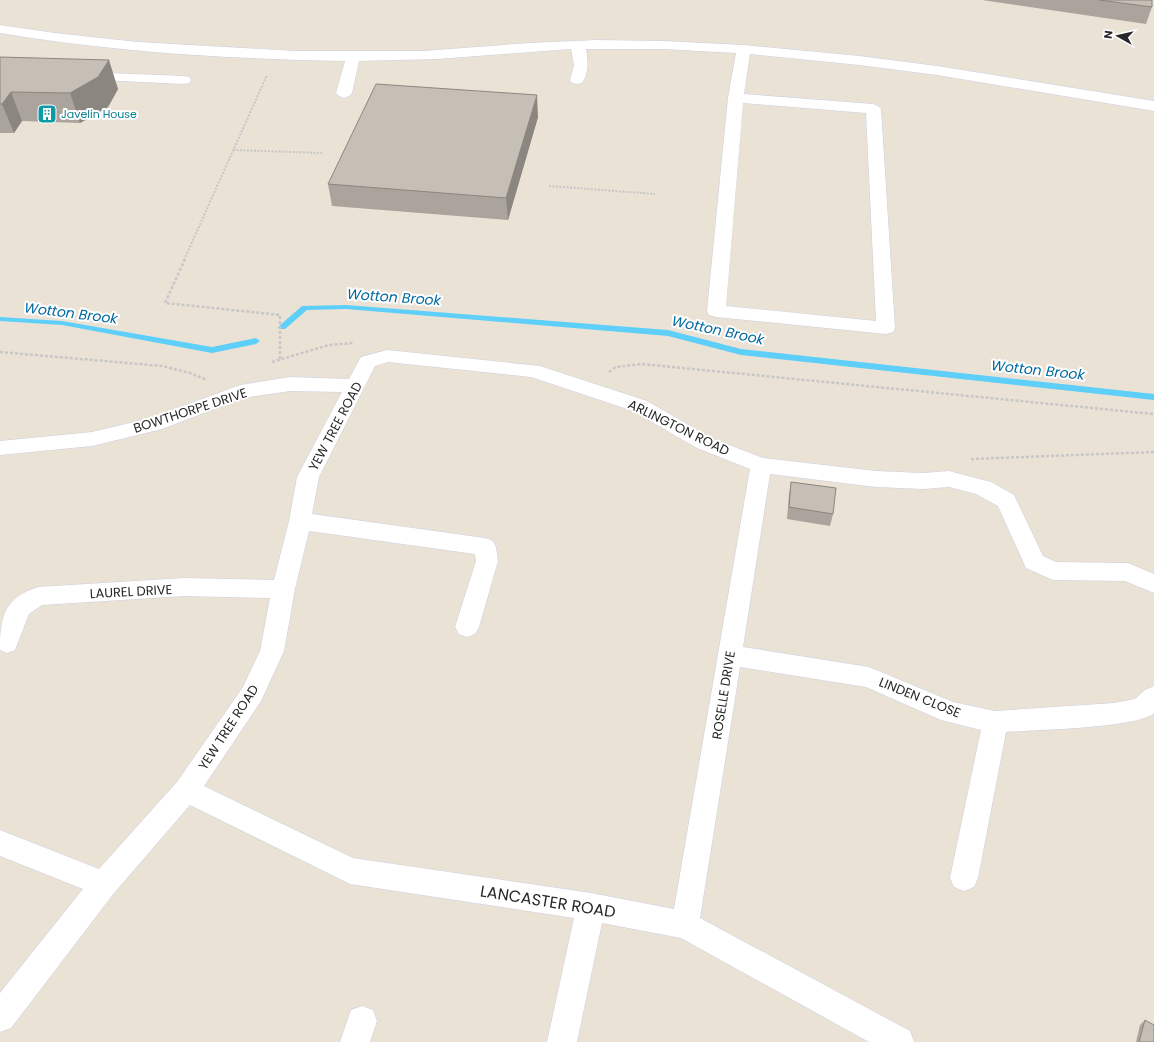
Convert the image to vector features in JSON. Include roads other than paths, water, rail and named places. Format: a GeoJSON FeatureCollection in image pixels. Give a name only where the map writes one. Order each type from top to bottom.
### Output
{"type":"FeatureCollection","features":[{"type":"Feature","properties":{"kind":"street"},"geometry":{"type":"LineString","coordinates":[[0,29],[38,35],[160,49],[276,55],[353,57],[425,55],[528,47],[578,45],[661,45],[744,49],[880,63],[976,76],[1154,106]]}},
{"type":"Feature","properties":{"kind":"street"},"geometry":{"type":"LineString","coordinates":[[576,80],[581,65],[578,45]]}},
{"type":"Feature","properties":{"kind":"street"},"geometry":{"type":"LineString","coordinates":[[736,98],[873,109],[886,328],[716,312],[736,98],[744,49]]}},
{"type":"Feature","properties":{"kind":"street"},"geometry":{"type":"LineString","coordinates":[[344,93],[353,57]]}},
{"type":"Feature","properties":{"kind":"street"},"geometry":{"type":"LineString","coordinates":[[69,75],[184,80]]}},
{"type":"Feature","properties":{"kind":"street","name":"YEW TREE ROAD"},"geometry":{"type":"LineString","coordinates":[[0,1017],[104,884],[186,790],[252,694],[272,651],[283,589],[300,521],[308,477],[368,362],[387,356]]}},
{"type":"Feature","properties":{"kind":"street","name":"ARLINGTON ROAD"},"geometry":{"type":"LineString","coordinates":[[387,356],[533,371],[640,406],[704,443],[761,465],[876,479],[923,481],[949,479],[983,488],[1006,501],[1034,562],[1052,572],[1128,572],[1154,584]]}},
{"type":"Feature","properties":{"kind":"street","name":"BOWTHORPE DRIVE"},"geometry":{"type":"LineString","coordinates":[[0,448],[92,439],[155,424],[240,392],[290,384],[356,386]]}},
{"type":"Feature","properties":{"kind":"street","name":"ROSELLE DRIVE"},"geometry":{"type":"LineString","coordinates":[[685,925],[761,465]]}},
{"type":"Feature","properties":{"kind":"street"},"geometry":{"type":"LineString","coordinates":[[300,521],[484,547],[487,561],[467,627]]}},
{"type":"Feature","properties":{"kind":"street","name":"LAUREL DRIVE"},"geometry":{"type":"LineString","coordinates":[[8,643],[19,608],[38,596],[184,587],[283,589]]}},
{"type":"Feature","properties":{"kind":"street","name":"LINDEN CLOSE"},"geometry":{"type":"LineString","coordinates":[[729,655],[869,677],[950,712],[995,722],[1114,714],[1142,709],[1154,697]]}},
{"type":"Feature","properties":{"kind":"street"},"geometry":{"type":"LineString","coordinates":[[964,878],[995,722]]}},
{"type":"Feature","properties":{"kind":"street","name":"LANCASTER ROAD"},"geometry":{"type":"LineString","coordinates":[[186,790],[350,871],[590,907],[685,925],[898,1042]]}},
{"type":"Feature","properties":{"kind":"street"},"geometry":{"type":"LineString","coordinates":[[0,842],[104,884]]}},
{"type":"Feature","properties":{"kind":"street"},"geometry":{"type":"LineString","coordinates":[[562,1042],[590,907]]}},
{"type":"Feature","properties":{"kind":"waterway","name":"Wotton Brook"},"geometry":{"type":"LineString","coordinates":[[282,327],[305,308],[346,307],[668,333],[741,352],[1154,397]]}},
{"type":"Feature","properties":{"kind":"waterway","name":"Wotton Brook"},"geometry":{"type":"LineString","coordinates":[[0,319],[62,323],[212,350],[256,341]]}},
{"type":"Feature","properties":{"kind":"place","name":"Javelin House"},"geometry":{"type":"Point","coordinates":[47,114]}}]}
